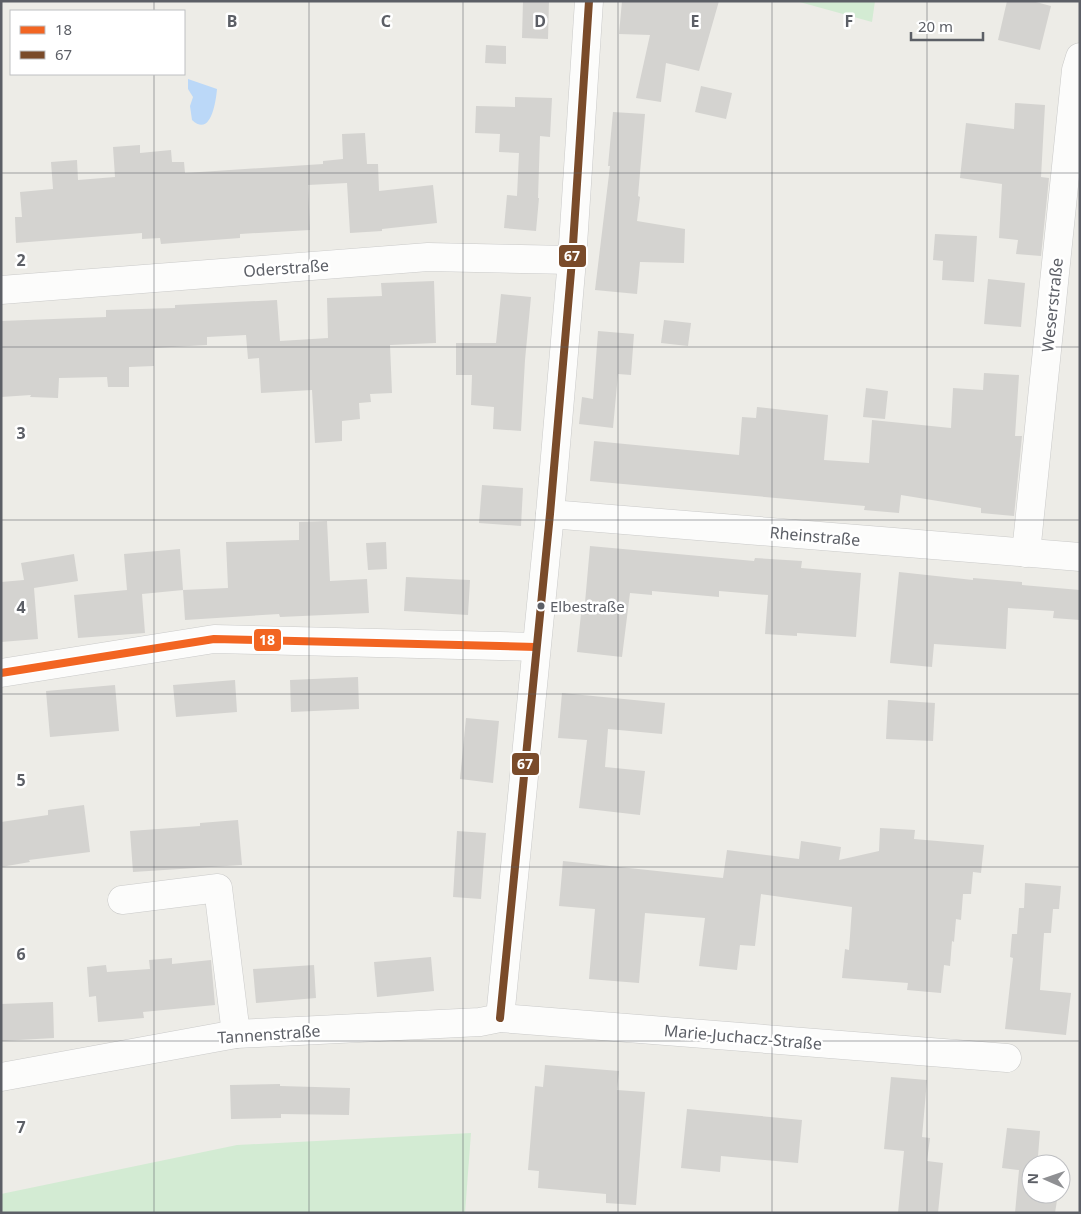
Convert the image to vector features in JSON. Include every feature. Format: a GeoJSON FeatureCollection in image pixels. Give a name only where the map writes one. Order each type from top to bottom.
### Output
{"type":"FeatureCollection","features":[{"type":"Feature","properties":{"kind":"street"},"geometry":{"type":"LineString","coordinates":[[490,1020],[536,647],[550,514],[572,260],[589,1]]}},
{"type":"Feature","properties":{"kind":"street","name":"Weserstraße"},"geometry":{"type":"LineString","coordinates":[[1026,553],[1079,66]]}},
{"type":"Feature","properties":{"kind":"street","name":"Oderstraße"},"geometry":{"type":"LineString","coordinates":[[1,290],[428,256],[572,260]]}},
{"type":"Feature","properties":{"kind":"street","name":"Rheinstraße"},"geometry":{"type":"LineString","coordinates":[[550,514],[1080,557]]}},
{"type":"Feature","properties":{"kind":"street"},"geometry":{"type":"LineString","coordinates":[[1,673],[214,639],[536,647]]}},
{"type":"Feature","properties":{"kind":"street"},"geometry":{"type":"LineString","coordinates":[[122,900],[218,888],[236,1034]]}},
{"type":"Feature","properties":{"kind":"street","name":"Tannenstraße"},"geometry":{"type":"LineString","coordinates":[[1,1077],[236,1034],[490,1020]]}},
{"type":"Feature","properties":{"kind":"street","name":"Marie-Juchacz-Straße"},"geometry":{"type":"LineString","coordinates":[[490,1020],[1007,1058]]}},
{"type":"Feature","properties":{"kind":"green space"},"geometry":{"type":"Polygon","coordinates":[[[796,1],[875,1],[872,22],[796,1]]]}},
{"type":"Feature","properties":{"kind":"green space"},"geometry":{"type":"Polygon","coordinates":[[[471,1133],[465,1213],[1,1213],[1,1194],[237,1145],[471,1133]]]}},
{"type":"Feature","properties":{"kind":"water"},"geometry":{"type":"Polygon","coordinates":[[[188,79],[217,89],[214,109],[208,121],[204,124],[198,124],[192,120],[190,106],[193,97],[188,89],[188,79]]]}},
{"type":"Feature","properties":{"kind":"building"},"geometry":{"type":"Polygon","coordinates":[[[523,1],[549,1],[548,39],[522,38],[523,1]]]}},
{"type":"Feature","properties":{"kind":"building"},"geometry":{"type":"Polygon","coordinates":[[[622,1],[719,1],[699,71],[666,63],[661,102],[636,98],[650,35],[619,34],[622,1]]]}},
{"type":"Feature","properties":{"kind":"building"},"geometry":{"type":"Polygon","coordinates":[[[1007,1],[1032,1],[1051,6],[1040,50],[998,40],[1007,1]]]}},
{"type":"Feature","properties":{"kind":"building"},"geometry":{"type":"Polygon","coordinates":[[[486,45],[506,46],[506,64],[485,63],[486,45]]]}},
{"type":"Feature","properties":{"kind":"building"},"geometry":{"type":"Polygon","coordinates":[[[701,86],[732,93],[726,119],[695,112],[701,86]]]}},
{"type":"Feature","properties":{"kind":"building"},"geometry":{"type":"Polygon","coordinates":[[[515,97],[552,98],[550,137],[540,136],[539,198],[536,231],[504,228],[507,195],[517,196],[519,153],[499,152],[500,134],[475,133],[476,106],[515,107],[515,97]]]}},
{"type":"Feature","properties":{"kind":"building"},"geometry":{"type":"Polygon","coordinates":[[[1015,103],[1045,105],[1041,177],[1049,178],[1041,256],[1016,254],[1018,240],[999,238],[1002,184],[960,178],[966,123],[1014,129],[1015,103]]]}},
{"type":"Feature","properties":{"kind":"building"},"geometry":{"type":"Polygon","coordinates":[[[613,112],[645,114],[637,221],[685,229],[684,263],[640,262],[637,294],[595,290],[610,166],[608,166],[613,112]]]}},
{"type":"Feature","properties":{"kind":"building"},"geometry":{"type":"Polygon","coordinates":[[[365,133],[367,164],[378,164],[379,191],[433,185],[437,223],[382,229],[382,231],[350,233],[347,183],[308,185],[310,230],[240,234],[240,238],[161,244],[160,238],[142,239],[142,233],[16,243],[15,217],[22,217],[20,192],[53,189],[51,162],[77,160],[78,180],[115,177],[113,147],[140,145],[140,153],[171,150],[172,162],[184,162],[185,173],[323,164],[323,161],[343,159],[342,134],[365,133]]]}},
{"type":"Feature","properties":{"kind":"building"},"geometry":{"type":"Polygon","coordinates":[[[935,234],[977,236],[974,282],[942,280],[943,261],[933,260],[935,234]]]}},
{"type":"Feature","properties":{"kind":"building"},"geometry":{"type":"Polygon","coordinates":[[[988,279],[1025,283],[1021,327],[984,324],[988,279]]]}},
{"type":"Feature","properties":{"kind":"building"},"geometry":{"type":"Polygon","coordinates":[[[434,281],[436,343],[390,345],[392,393],[370,394],[371,402],[359,403],[360,419],[342,421],[342,441],[315,443],[312,390],[261,393],[259,358],[248,359],[246,335],[207,337],[207,345],[154,348],[154,366],[129,367],[129,387],[108,387],[107,377],[59,378],[58,398],[30,397],[31,395],[1,397],[1,321],[106,317],[106,310],[175,308],[175,305],[277,300],[280,341],[328,338],[327,298],[382,296],[381,283],[434,281]]]}},
{"type":"Feature","properties":{"kind":"building"},"geometry":{"type":"Polygon","coordinates":[[[501,294],[531,297],[521,431],[493,429],[494,407],[471,405],[472,375],[456,375],[456,343],[496,343],[501,294]]]}},
{"type":"Feature","properties":{"kind":"building"},"geometry":{"type":"Polygon","coordinates":[[[664,320],[691,323],[688,346],[661,343],[664,320]]]}},
{"type":"Feature","properties":{"kind":"building"},"geometry":{"type":"Polygon","coordinates":[[[598,331],[634,334],[631,375],[618,374],[613,428],[579,424],[582,397],[593,399],[598,331]]]}},
{"type":"Feature","properties":{"kind":"building"},"geometry":{"type":"Polygon","coordinates":[[[984,373],[1019,375],[1015,436],[1022,436],[1014,516],[981,513],[981,508],[901,495],[899,513],[864,510],[865,506],[590,481],[594,441],[739,455],[742,417],[756,418],[757,407],[828,415],[824,460],[869,463],[872,420],[951,428],[953,388],[983,390],[984,373]]]}},
{"type":"Feature","properties":{"kind":"building"},"geometry":{"type":"Polygon","coordinates":[[[866,388],[888,391],[885,419],[863,417],[866,388]]]}},
{"type":"Feature","properties":{"kind":"building"},"geometry":{"type":"Polygon","coordinates":[[[482,485],[523,488],[521,526],[479,523],[482,485]]]}},
{"type":"Feature","properties":{"kind":"building"},"geometry":{"type":"Polygon","coordinates":[[[327,521],[330,581],[367,579],[369,613],[280,617],[279,614],[185,620],[183,590],[228,588],[226,542],[299,540],[299,522],[327,521]]]}},
{"type":"Feature","properties":{"kind":"building"},"geometry":{"type":"Polygon","coordinates":[[[386,542],[387,569],[368,570],[366,543],[386,542]]]}},
{"type":"Feature","properties":{"kind":"building"},"geometry":{"type":"Polygon","coordinates":[[[590,546],[754,561],[755,558],[802,561],[801,568],[861,573],[856,637],[797,633],[797,636],[765,634],[768,595],[719,591],[719,597],[652,591],[652,595],[630,593],[622,657],[577,652],[581,614],[584,614],[590,546]]]}},
{"type":"Feature","properties":{"kind":"building"},"geometry":{"type":"Polygon","coordinates":[[[180,549],[183,590],[142,594],[145,633],[78,638],[74,595],[127,590],[124,554],[180,549]]]}},
{"type":"Feature","properties":{"kind":"building"},"geometry":{"type":"Polygon","coordinates":[[[74,554],[78,581],[34,588],[38,639],[1,642],[1,582],[24,580],[21,563],[74,554]]]}},
{"type":"Feature","properties":{"kind":"building"},"geometry":{"type":"Polygon","coordinates":[[[899,572],[973,580],[973,578],[1022,582],[1022,585],[1080,590],[1080,620],[1053,618],[1054,611],[1008,608],[1006,649],[934,644],[932,667],[890,663],[899,572]]]}},
{"type":"Feature","properties":{"kind":"building"},"geometry":{"type":"Polygon","coordinates":[[[406,577],[470,580],[468,615],[404,611],[406,577]]]}},
{"type":"Feature","properties":{"kind":"building"},"geometry":{"type":"Polygon","coordinates":[[[358,677],[359,709],[291,712],[290,680],[358,677]]]}},
{"type":"Feature","properties":{"kind":"building"},"geometry":{"type":"Polygon","coordinates":[[[235,680],[237,712],[176,717],[173,685],[235,680]]]}},
{"type":"Feature","properties":{"kind":"building"},"geometry":{"type":"Polygon","coordinates":[[[115,685],[119,731],[50,737],[46,691],[115,685]]]}},
{"type":"Feature","properties":{"kind":"building"},"geometry":{"type":"Polygon","coordinates":[[[562,693],[665,703],[662,734],[608,729],[605,767],[645,771],[640,815],[579,808],[587,740],[558,738],[562,693]]]}},
{"type":"Feature","properties":{"kind":"building"},"geometry":{"type":"Polygon","coordinates":[[[888,700],[935,703],[933,741],[886,739],[888,700]]]}},
{"type":"Feature","properties":{"kind":"building"},"geometry":{"type":"Polygon","coordinates":[[[466,718],[499,721],[493,783],[460,779],[466,718]]]}},
{"type":"Feature","properties":{"kind":"building"},"geometry":{"type":"Polygon","coordinates":[[[84,805],[90,852],[29,860],[30,862],[1,867],[1,822],[48,815],[48,810],[84,805]]]}},
{"type":"Feature","properties":{"kind":"building"},"geometry":{"type":"Polygon","coordinates":[[[238,820],[242,865],[133,872],[130,831],[200,826],[200,823],[238,820]]]}},
{"type":"Feature","properties":{"kind":"building"},"geometry":{"type":"Polygon","coordinates":[[[880,828],[915,830],[914,839],[984,845],[981,873],[973,872],[971,894],[963,894],[961,920],[956,919],[950,966],[944,965],[941,993],[907,990],[908,983],[842,978],[845,949],[849,950],[852,907],[761,894],[755,946],[740,945],[737,970],[699,966],[705,918],[645,913],[639,983],[589,979],[595,909],[559,906],[563,861],[723,878],[727,850],[799,859],[801,841],[841,847],[839,860],[879,851],[880,828]]]}},
{"type":"Feature","properties":{"kind":"building"},"geometry":{"type":"Polygon","coordinates":[[[457,831],[486,833],[481,899],[453,897],[457,831]]]}},
{"type":"Feature","properties":{"kind":"building"},"geometry":{"type":"Polygon","coordinates":[[[1025,883],[1061,886],[1059,909],[1053,909],[1051,933],[1044,933],[1040,990],[1071,993],[1066,1035],[1005,1029],[1013,958],[1010,957],[1012,934],[1017,934],[1019,908],[1024,908],[1025,883]]]}},
{"type":"Feature","properties":{"kind":"building"},"geometry":{"type":"Polygon","coordinates":[[[431,957],[434,991],[377,997],[374,962],[431,957]]]}},
{"type":"Feature","properties":{"kind":"building"},"geometry":{"type":"Polygon","coordinates":[[[172,958],[172,964],[211,960],[215,1005],[143,1012],[144,1018],[98,1022],[96,996],[89,997],[87,967],[106,965],[107,972],[150,969],[149,960],[172,958]]]}},
{"type":"Feature","properties":{"kind":"building"},"geometry":{"type":"Polygon","coordinates":[[[314,965],[316,998],[256,1003],[253,969],[314,965]]]}},
{"type":"Feature","properties":{"kind":"building"},"geometry":{"type":"Polygon","coordinates":[[[53,1002],[54,1038],[1,1041],[1,1004],[53,1002]]]}},
{"type":"Feature","properties":{"kind":"building"},"geometry":{"type":"Polygon","coordinates":[[[545,1065],[619,1071],[617,1090],[645,1092],[636,1205],[606,1203],[606,1194],[538,1188],[539,1171],[528,1170],[535,1086],[543,1087],[545,1065]]]}},
{"type":"Feature","properties":{"kind":"building"},"geometry":{"type":"Polygon","coordinates":[[[891,1077],[927,1080],[922,1137],[930,1138],[927,1161],[943,1163],[938,1213],[898,1213],[904,1151],[884,1149],[891,1077]]]}},
{"type":"Feature","properties":{"kind":"building"},"geometry":{"type":"Polygon","coordinates":[[[280,1084],[280,1086],[350,1088],[349,1115],[281,1114],[281,1118],[231,1119],[230,1085],[280,1084]]]}},
{"type":"Feature","properties":{"kind":"building"},"geometry":{"type":"Polygon","coordinates":[[[687,1109],[802,1120],[798,1163],[721,1156],[720,1172],[681,1168],[687,1109]]]}},
{"type":"Feature","properties":{"kind":"building"},"geometry":{"type":"Polygon","coordinates":[[[1007,1128],[1040,1131],[1038,1154],[1021,1154],[1021,1204],[1056,1204],[1055,1213],[1015,1213],[1019,1170],[1002,1168],[1007,1128]]]}},
{"type":"Feature","properties":{"kind":"transit line","name":"67"},"geometry":{"type":"LineString","coordinates":[[500,1018],[550,514],[572,260],[589,1]]}},
{"type":"Feature","properties":{"kind":"transit line","name":"18"},"geometry":{"type":"LineString","coordinates":[[1,673],[214,639],[536,647]]}},
{"type":"Feature","properties":{"kind":"place","name":"Elbestraße"},"geometry":{"type":"Point","coordinates":[541,606]}}]}
